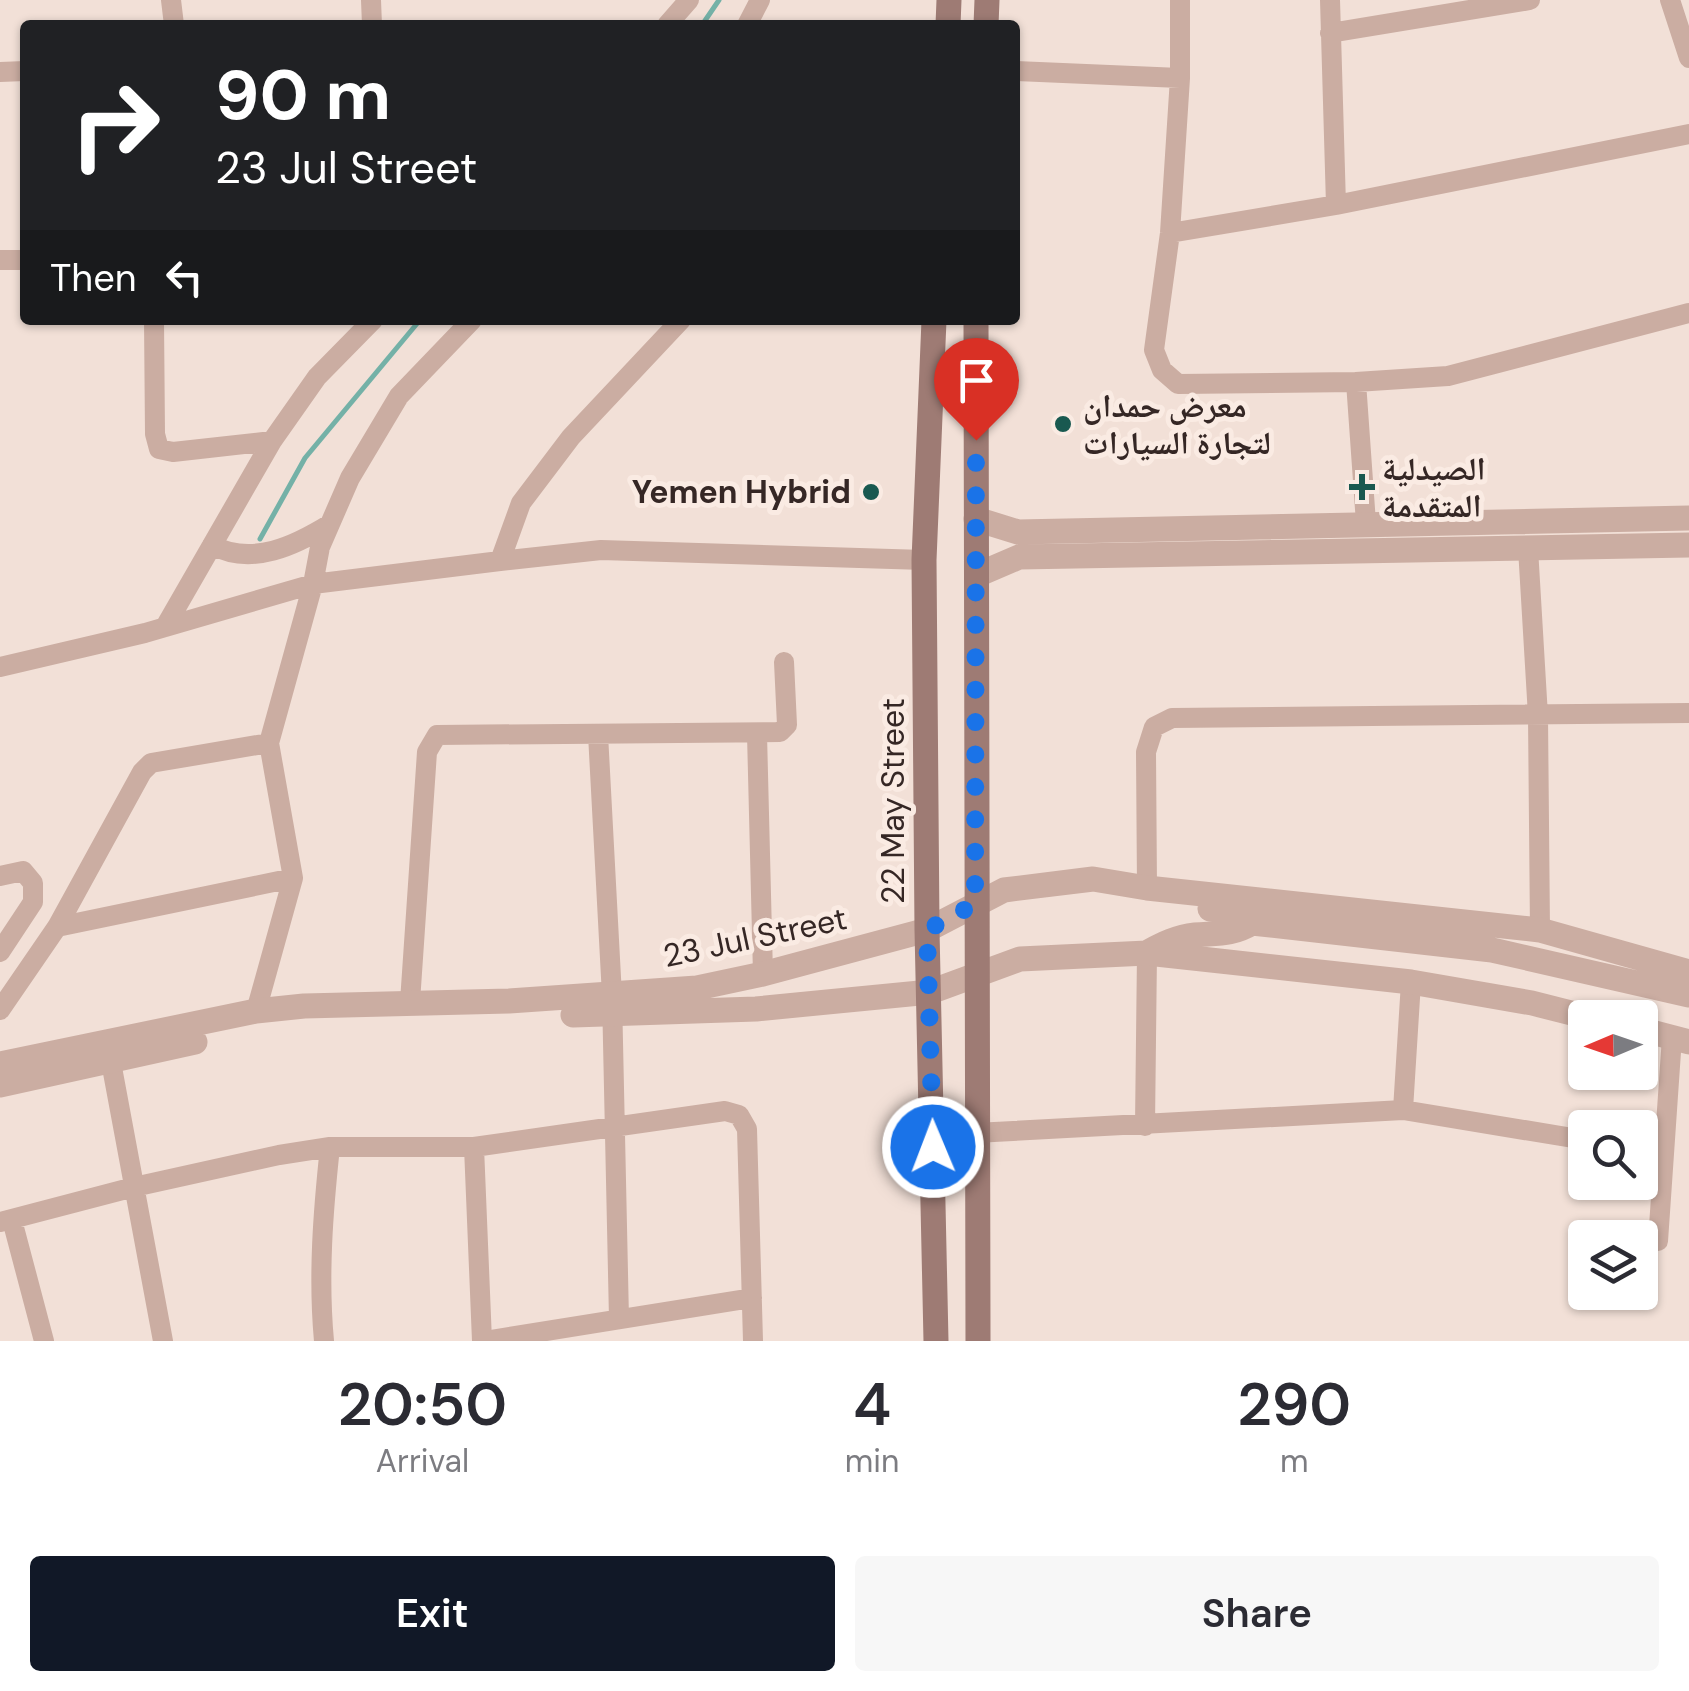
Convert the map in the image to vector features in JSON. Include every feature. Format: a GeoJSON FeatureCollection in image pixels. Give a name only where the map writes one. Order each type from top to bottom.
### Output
{"type":"FeatureCollection","features":[{"type":"Feature","properties":{"kind":"main road","name":"22 May Street"},"geometry":{"type":"LineString","coordinates":[[934,325],[924,560],[936,1341]]}},
{"type":"Feature","properties":{"kind":"main road"},"geometry":{"type":"LineString","coordinates":[[976,325],[978,1341]]}},
{"type":"Feature","properties":{"kind":"street"},"geometry":{"type":"LineString","coordinates":[[671,20],[689,0]]}},
{"type":"Feature","properties":{"kind":"street"},"geometry":{"type":"LineString","coordinates":[[1180,0],[1180,78],[1170,234],[1154,350],[1162,370],[1178,384],[1356,382],[1448,376],[1689,312]]}},
{"type":"Feature","properties":{"kind":"street"},"geometry":{"type":"LineString","coordinates":[[1330,0],[1336,204]]}},
{"type":"Feature","properties":{"kind":"street"},"geometry":{"type":"LineString","coordinates":[[1330,33],[1530,0]]}},
{"type":"Feature","properties":{"kind":"street"},"geometry":{"type":"LineString","coordinates":[[1670,0],[1689,58]]}},
{"type":"Feature","properties":{"kind":"street"},"geometry":{"type":"LineString","coordinates":[[1020,71],[1180,78]]}},
{"type":"Feature","properties":{"kind":"street"},"geometry":{"type":"LineString","coordinates":[[1170,234],[1689,134]]}},
{"type":"Feature","properties":{"kind":"street"},"geometry":{"type":"LineString","coordinates":[[154,325],[155,434],[159,449],[174,452],[272,442]]}},
{"type":"Feature","properties":{"kind":"street"},"geometry":{"type":"LineString","coordinates":[[166,627],[272,442],[317,376],[368,325]]}},
{"type":"Feature","properties":{"kind":"street"},"geometry":{"type":"LineString","coordinates":[[258,1018],[294,878],[269,743],[320,547],[350,478],[399,396],[467,325]]}},
{"type":"Feature","properties":{"kind":"street"},"geometry":{"type":"LineString","coordinates":[[500,561],[521,503],[570,437],[676,325]]}},
{"type":"Feature","properties":{"kind":"street"},"geometry":{"type":"LineString","coordinates":[[1356,382],[1366,524]]}},
{"type":"Feature","properties":{"kind":"street"},"geometry":{"type":"LineString","coordinates":[[977,575],[1019,544],[1366,524],[1689,518]]}},
{"type":"Feature","properties":{"kind":"street"},"geometry":{"type":"LineString","coordinates":[[976,519],[1019,544],[1528,548],[1689,545]]}},
{"type":"Feature","properties":{"kind":"street"},"geometry":{"type":"LineString","coordinates":[[1528,521],[1538,716],[1540,930]]}},
{"type":"Feature","properties":{"kind":"street"},"geometry":{"type":"LineString","coordinates":[[212,545],[223,551],[278,551],[300,543],[330,524]]}},
{"type":"Feature","properties":{"kind":"street"},"geometry":{"type":"LineString","coordinates":[[0,667],[166,627],[313,584],[500,561],[602,550],[924,560]]}},
{"type":"Feature","properties":{"kind":"street"},"geometry":{"type":"LineString","coordinates":[[410,1002],[427,752],[437,735],[757,734],[785,730],[784,662]]}},
{"type":"Feature","properties":{"kind":"street"},"geometry":{"type":"LineString","coordinates":[[1689,713],[1172,718],[1154,727],[1146,752],[1147,888],[1153,901],[1160,905],[1234,911],[1252,923],[1492,950],[1689,995]]}},
{"type":"Feature","properties":{"kind":"street"},"geometry":{"type":"LineString","coordinates":[[598,734],[611,1005],[619,1319]]}},
{"type":"Feature","properties":{"kind":"street"},"geometry":{"type":"LineString","coordinates":[[757,734],[763,974]]}},
{"type":"Feature","properties":{"kind":"street"},"geometry":{"type":"LineString","coordinates":[[0,1010],[57,927],[142,772],[151,764],[269,743]]}},
{"type":"Feature","properties":{"kind":"street"},"geometry":{"type":"LineString","coordinates":[[0,876],[24,871],[33,883],[33,902],[0,952]]}},
{"type":"Feature","properties":{"kind":"street"},"geometry":{"type":"LineString","coordinates":[[57,927],[294,878]]}},
{"type":"Feature","properties":{"kind":"street","name":"23 Jul Street"},"geometry":{"type":"LineString","coordinates":[[0,1085],[110,1062],[258,1018],[303,1022],[611,1005],[763,974],[927,930],[1004,890],[1094,879],[1540,930],[1689,972]]}},
{"type":"Feature","properties":{"kind":"street"},"geometry":{"type":"LineString","coordinates":[[1145,1126],[1147,953],[1170,940],[1226,934],[1252,923]]}},
{"type":"Feature","properties":{"kind":"street","name":"23 Jul Street"},"geometry":{"type":"LineString","coordinates":[[0,1064],[258,1018],[410,1002],[756,1009],[930,992],[1020,960],[1147,953],[1410,982],[1568,1012]]}},
{"type":"Feature","properties":{"kind":"street"},"geometry":{"type":"LineString","coordinates":[[1403,1110],[1410,982]]}},
{"type":"Feature","properties":{"kind":"street"},"geometry":{"type":"LineString","coordinates":[[1658,1241],[1662,1153],[1680,1039]]}},
{"type":"Feature","properties":{"kind":"street"},"geometry":{"type":"LineString","coordinates":[[110,1062],[163,1341]]}},
{"type":"Feature","properties":{"kind":"street"},"geometry":{"type":"LineString","coordinates":[[976,1133],[1403,1110],[1568,1137]]}},
{"type":"Feature","properties":{"kind":"street"},"geometry":{"type":"LineString","coordinates":[[44,1341],[6,1221],[279,1154],[330,1147],[474,1147],[726,1111],[739,1115],[747,1129],[753,1341]]}},
{"type":"Feature","properties":{"kind":"street"},"geometry":{"type":"LineString","coordinates":[[324,1341],[320,1301],[322,1227],[330,1147]]}},
{"type":"Feature","properties":{"kind":"street"},"geometry":{"type":"LineString","coordinates":[[474,1147],[483,1341],[752,1298]]}},
{"type":"Feature","properties":{"kind":"street"},"geometry":{"type":"LineString","coordinates":[[1658,1152],[1662,1153]]}},
{"type":"Feature","properties":{"kind":"waterway"},"geometry":{"type":"LineString","coordinates":[[705,20],[719,0]]}},
{"type":"Feature","properties":{"kind":"waterway"},"geometry":{"type":"LineString","coordinates":[[260,539],[305,458],[416,325]]}},
{"type":"Feature","properties":{"kind":"place","name":"معرض حمدان لتجارة السيارات"},"geometry":{"type":"Point","coordinates":[1063,424]}},
{"type":"Feature","properties":{"kind":"place","name":"الصيدلية المتقدمة"},"geometry":{"type":"Point","coordinates":[1362,487]}},
{"type":"Feature","properties":{"kind":"place","name":"Yemen Hybrid"},"geometry":{"type":"Point","coordinates":[871,492]}},
{"type":"Feature","properties":{"kind":"route"},"geometry":{"type":"LineString","coordinates":[[933,1147],[927,930],[975,904],[976,440]]}}]}
